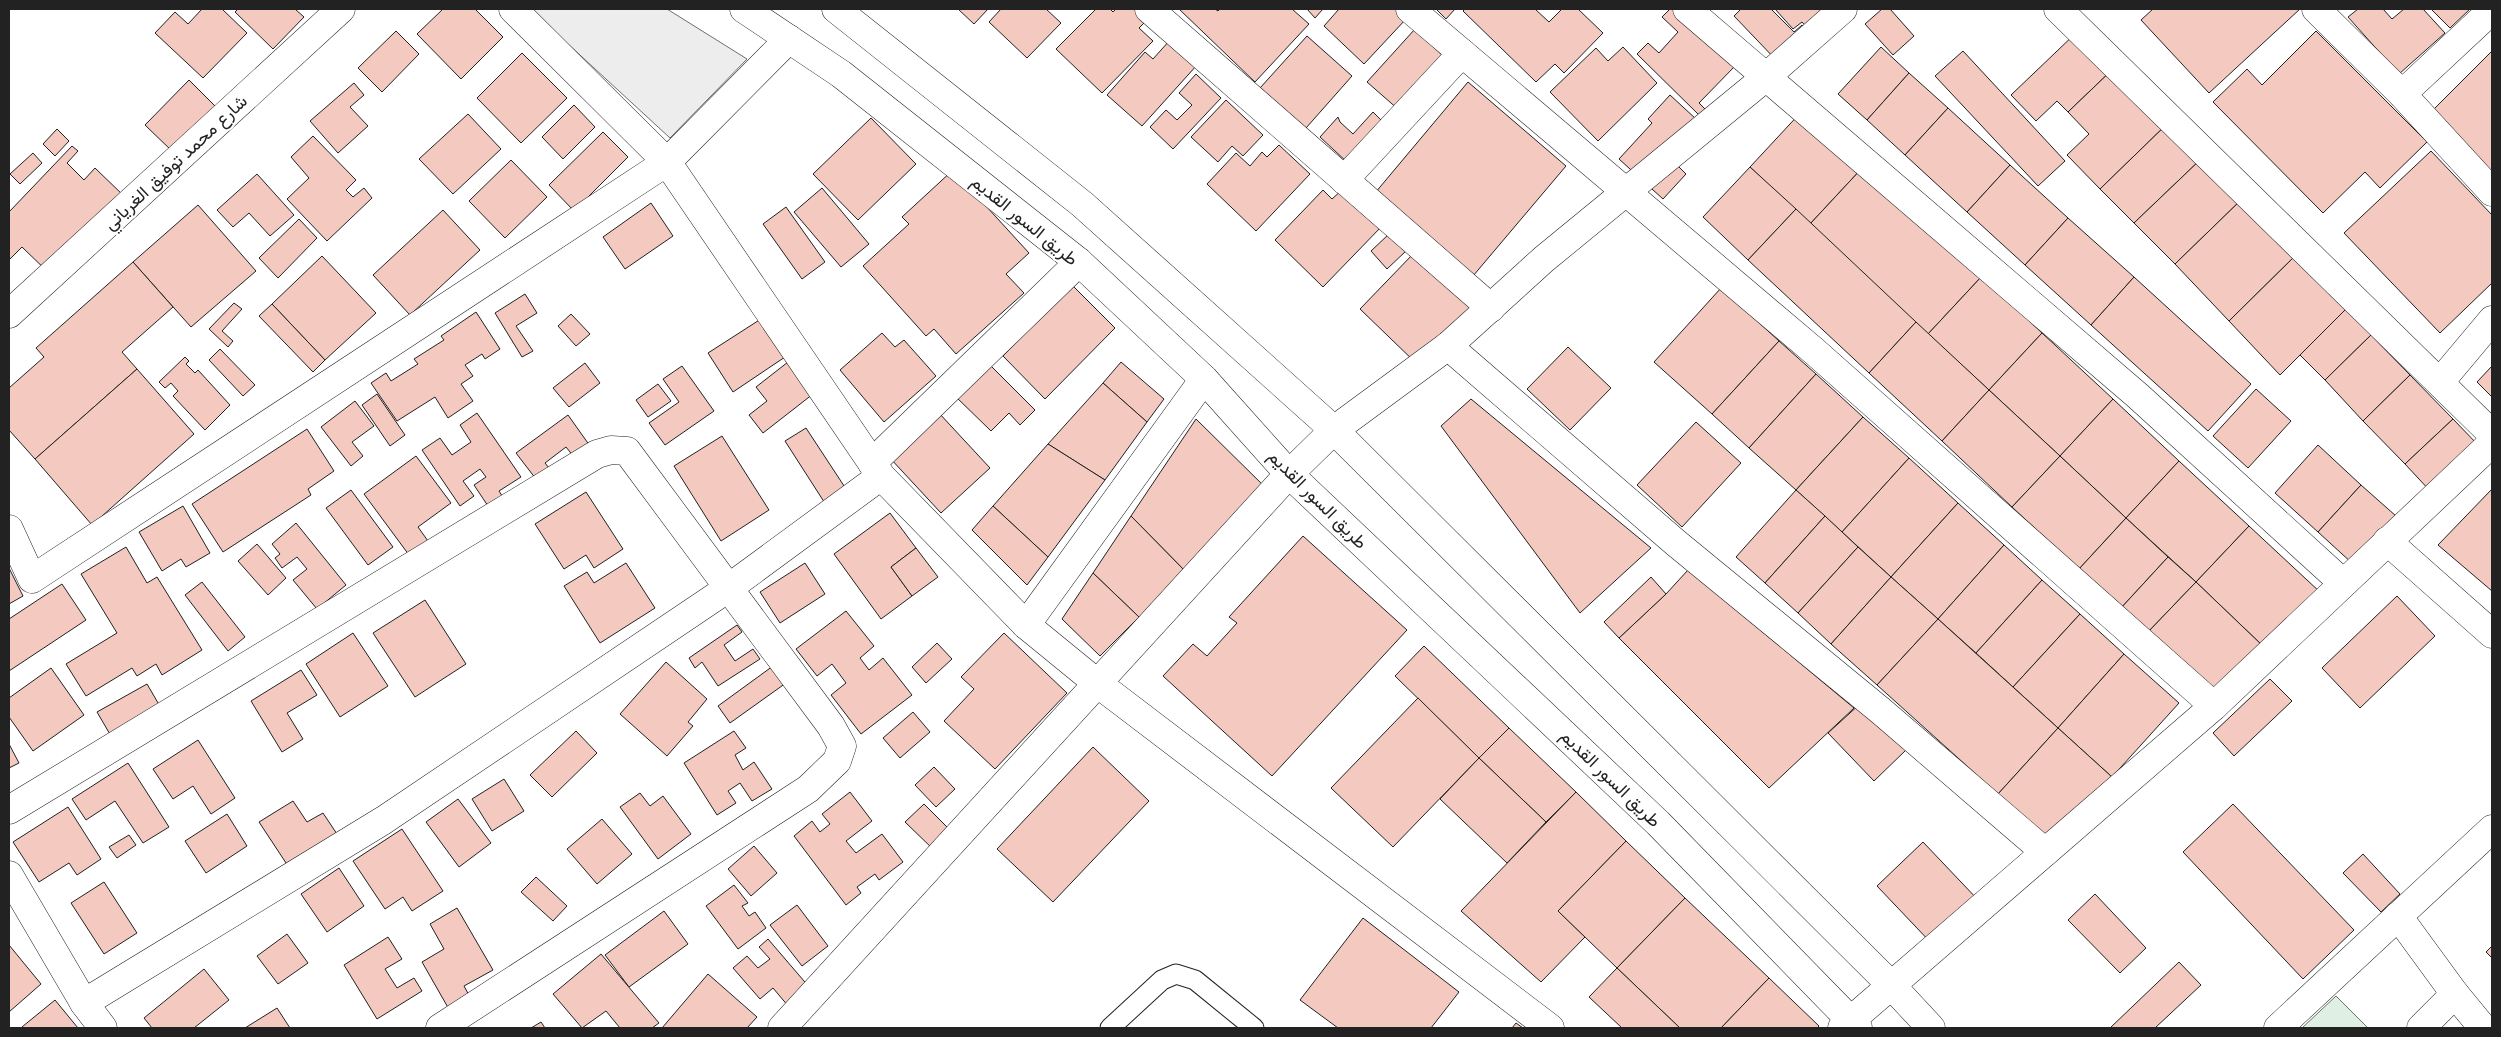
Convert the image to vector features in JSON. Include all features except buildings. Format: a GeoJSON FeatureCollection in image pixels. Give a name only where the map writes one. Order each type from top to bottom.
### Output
{"type":"FeatureCollection","features":[{"type":"Feature","properties":{"kind":"street","name":"شارع محمد توفيق الغرياني"},"geometry":{"type":"LineString","coordinates":[[9,314],[341,9]]}},
{"type":"Feature","properties":{"kind":"street"},"geometry":{"type":"LineString","coordinates":[[513,9],[667,162],[877,470],[1026,625],[1097,683],[1550,1028]]}},
{"type":"Feature","properties":{"kind":"street","name":"طريق السور القديم"},"geometry":{"type":"LineString","coordinates":[[744,9],[841,74],[1080,262],[1204,379],[1289,474],[1658,823],[1850,1026]]}},
{"type":"Feature","properties":{"kind":"street"},"geometry":{"type":"LineString","coordinates":[[836,9],[1082,204],[1334,430],[1892,986],[1931,1028]]}},
{"type":"Feature","properties":{"kind":"street"},"geometry":{"type":"LineString","coordinates":[[1149,9],[1491,308]]}},
{"type":"Feature","properties":{"kind":"street"},"geometry":{"type":"LineString","coordinates":[[1410,9],[1821,358],[2214,706]]}},
{"type":"Feature","properties":{"kind":"street"},"geometry":{"type":"LineString","coordinates":[[1687,9],[2138,396],[2343,583]]}},
{"type":"Feature","properties":{"kind":"street"},"geometry":{"type":"LineString","coordinates":[[782,1028],[1289,474],[1334,430],[1448,346],[1544,259],[1766,77],[1843,9]]}},
{"type":"Feature","properties":{"kind":"street"},"geometry":{"type":"LineString","coordinates":[[2058,9],[2492,434]]}},
{"type":"Feature","properties":{"kind":"street"},"geometry":{"type":"LineString","coordinates":[[2316,9],[2402,94],[2492,192]]}},
{"type":"Feature","properties":{"kind":"street"},"geometry":{"type":"LineString","coordinates":[[2402,94],[2492,10]]}},
{"type":"Feature","properties":{"kind":"street"},"geometry":{"type":"LineString","coordinates":[[9,529],[32,579],[667,162],[789,39]]}},
{"type":"Feature","properties":{"kind":"street"},"geometry":{"type":"LineString","coordinates":[[1344,180],[1462,52]]}},
{"type":"Feature","properties":{"kind":"street"},"geometry":{"type":"LineString","coordinates":[[84,1003],[384,820],[730,587],[877,470],[1080,262]]}},
{"type":"Feature","properties":{"kind":"street"},"geometry":{"type":"LineString","coordinates":[[2440,382],[2492,320]]}},
{"type":"Feature","properties":{"kind":"street"},"geometry":{"type":"LineString","coordinates":[[1448,346],[1676,543],[1881,711],[2045,852]]}},
{"type":"Feature","properties":{"kind":"street"},"geometry":{"type":"LineString","coordinates":[[1026,625],[1204,379]]}},
{"type":"Feature","properties":{"kind":"street"},"geometry":{"type":"LineString","coordinates":[[1850,1026],[1892,986],[2214,706],[2492,443]]}},
{"type":"Feature","properties":{"kind":"street"},"geometry":{"type":"LineString","coordinates":[[9,810],[597,454],[611,450],[627,451],[730,587],[831,726],[842,746],[837,761],[808,789],[440,1028]]}},
{"type":"Feature","properties":{"kind":"street"},"geometry":{"type":"LineString","coordinates":[[2387,541],[2492,634]]}},
{"type":"Feature","properties":{"kind":"street"},"geometry":{"type":"LineString","coordinates":[[2278,1028],[2492,829]]}},
{"type":"Feature","properties":{"kind":"street"},"geometry":{"type":"LineString","coordinates":[[9,875],[84,1003],[102,1028]]}},
{"type":"Feature","properties":{"kind":"street"},"geometry":{"type":"LineString","coordinates":[[2398,916],[2455,994],[2483,1028]]}},
{"type":"Feature","properties":{"kind":"street"},"geometry":{"type":"LineString","coordinates":[[2421,1028],[2455,994]]}},
{"type":"Feature","properties":{"kind":"lane"},"geometry":{"type":"LineString","coordinates":[[1110,1028],[1162,980],[1176,974],[1195,980],[1254,1028]]}},
{"type":"Feature","properties":{"kind":"green space"},"geometry":{"type":"Polygon","coordinates":[[[2336,996],[2368,1028],[2302,1028],[2336,996]]]}},
{"type":"Feature","properties":{"kind":"shaded area"},"geometry":{"type":"Polygon","coordinates":[[[530,9],[667,9],[747,59],[670,138],[530,9]]]}}]}
